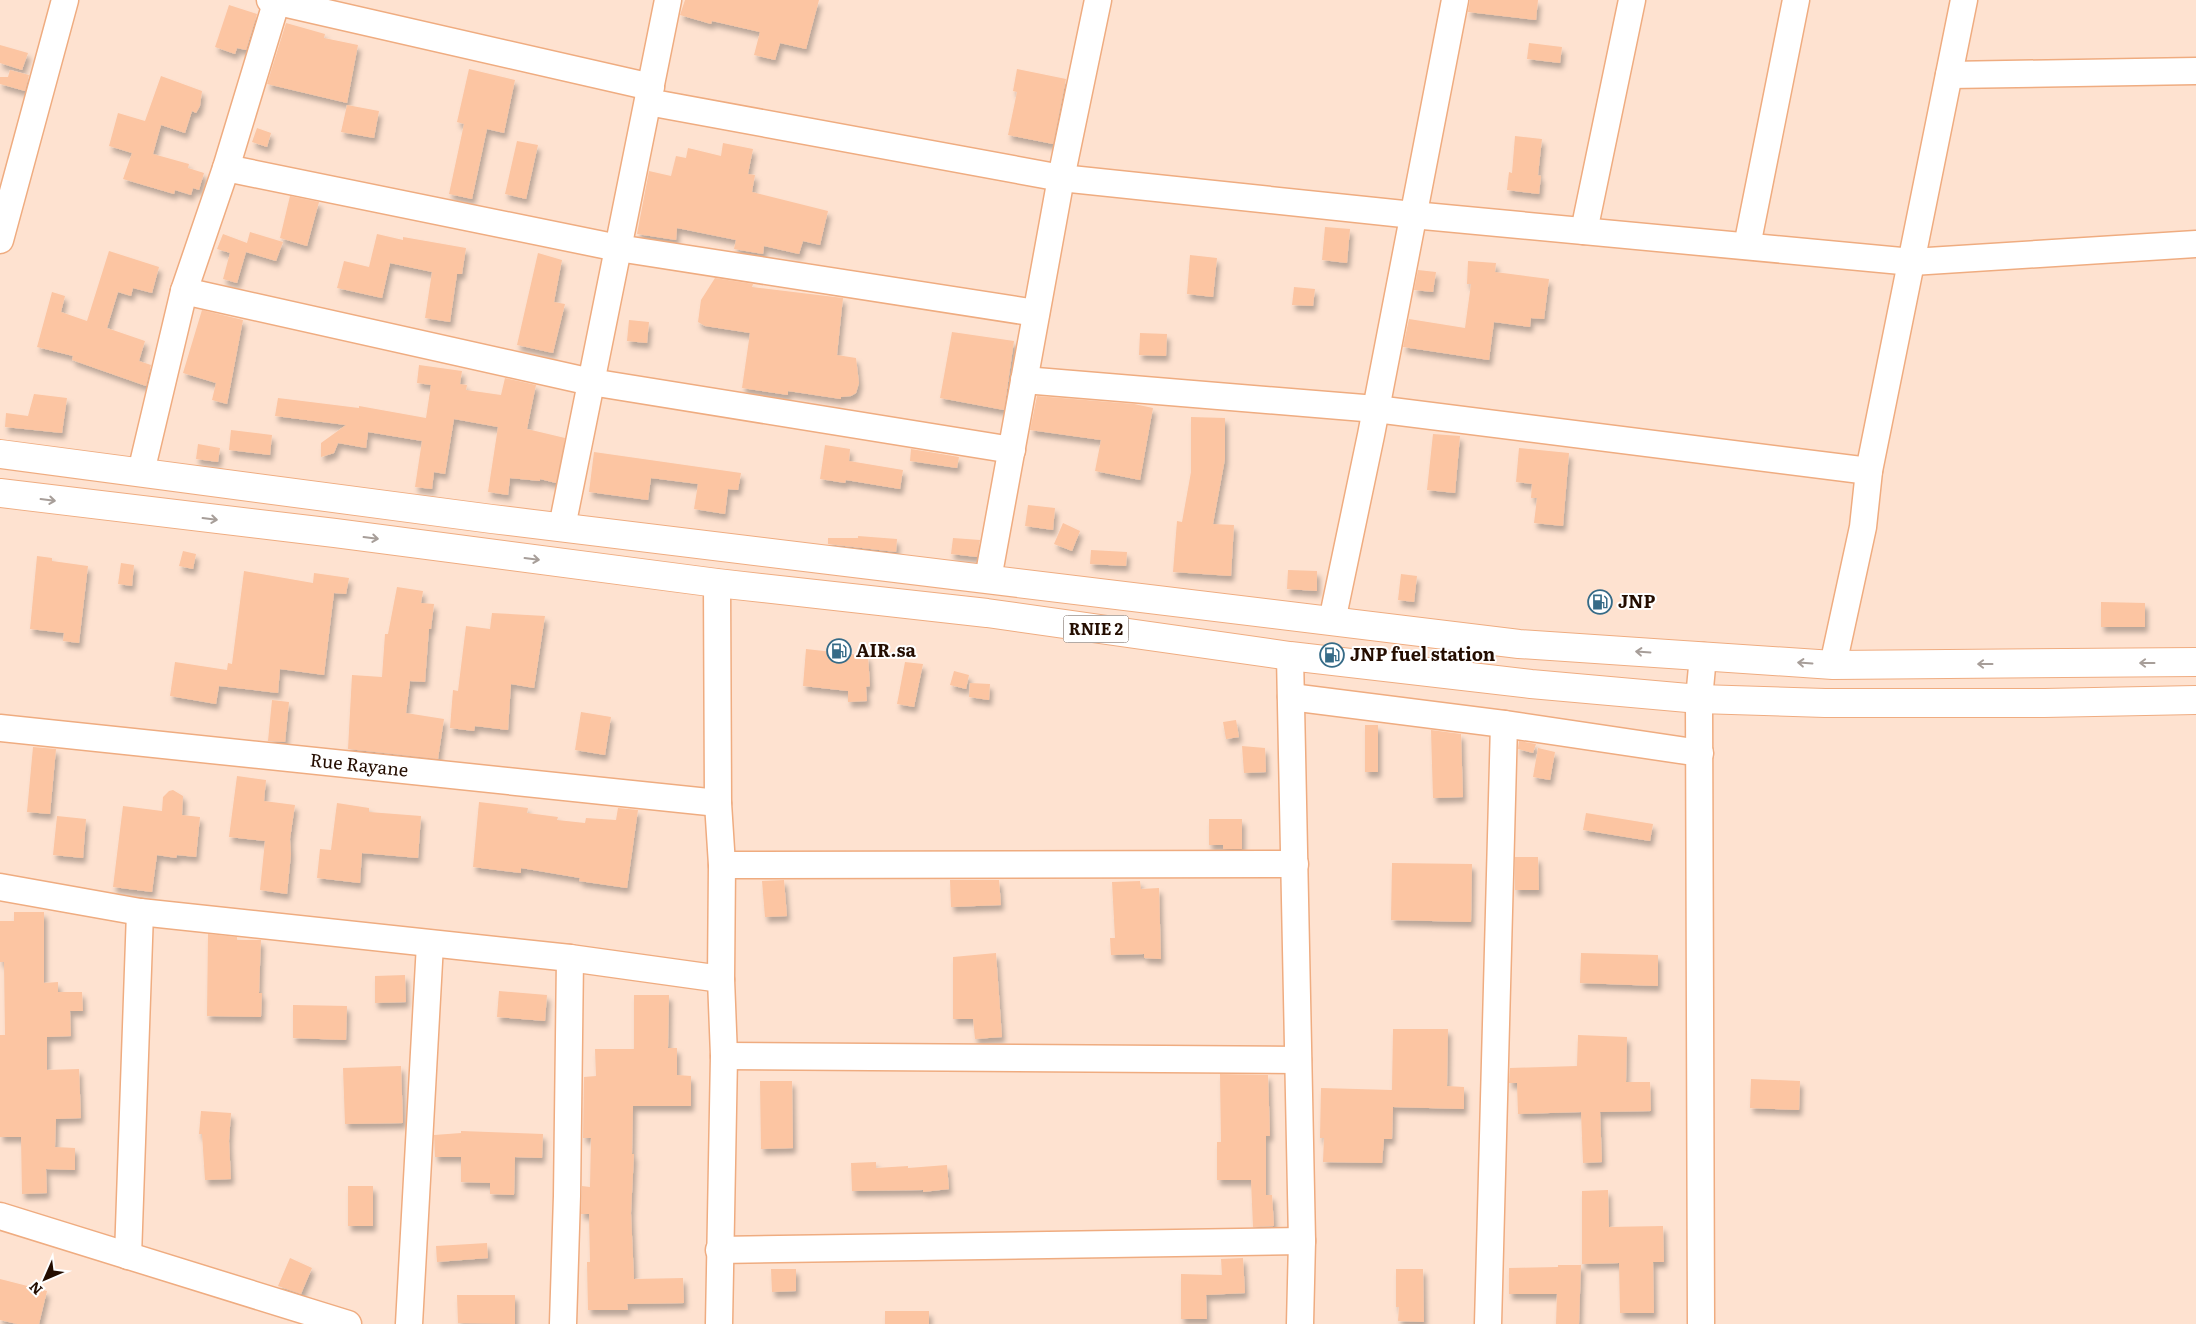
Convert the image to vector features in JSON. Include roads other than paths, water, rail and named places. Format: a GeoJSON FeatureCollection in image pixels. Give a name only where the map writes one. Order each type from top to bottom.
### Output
{"type":"FeatureCollection","features":[{"type":"Feature","properties":{"kind":"main road","name":"RNIE 2"},"geometry":{"type":"LineString","coordinates":[[0,454],[562,527],[1519,644],[1833,665],[2196,662]]}},
{"type":"Feature","properties":{"kind":"main road","name":"RNIE 2"},"geometry":{"type":"LineString","coordinates":[[0,494],[335,533],[717,582],[987,613],[1290,656],[1531,684],[1699,699],[1825,703],[2044,703],[2196,700]]}},
{"type":"Feature","properties":{"kind":"street"},"geometry":{"type":"LineString","coordinates":[[0,240],[65,0]]}},
{"type":"Feature","properties":{"kind":"street"},"geometry":{"type":"LineString","coordinates":[[562,527],[668,0]]}},
{"type":"Feature","properties":{"kind":"street"},"geometry":{"type":"LineString","coordinates":[[988,579],[1061,178],[1098,0]]}},
{"type":"Feature","properties":{"kind":"street"},"geometry":{"type":"LineString","coordinates":[[1332,621],[1376,409],[1455,0]]}},
{"type":"Feature","properties":{"kind":"street"},"geometry":{"type":"LineString","coordinates":[[1584,231],[1632,0]]}},
{"type":"Feature","properties":{"kind":"street"},"geometry":{"type":"LineString","coordinates":[[1747,246],[1796,0]]}},
{"type":"Feature","properties":{"kind":"street"},"geometry":{"type":"LineString","coordinates":[[1833,665],[1863,527],[1870,471],[1964,0]]}},
{"type":"Feature","properties":{"kind":"street"},"geometry":{"type":"LineString","coordinates":[[140,472],[184,291],[226,168],[275,1],[649,95],[1061,178],[1413,215],[1912,262],[2196,244]]}},
{"type":"Feature","properties":{"kind":"street"},"geometry":{"type":"LineString","coordinates":[[1949,75],[2196,71]]}},
{"type":"Feature","properties":{"kind":"street"},"geometry":{"type":"LineString","coordinates":[[226,168],[618,248],[1036,313]]}},
{"type":"Feature","properties":{"kind":"street"},"geometry":{"type":"LineString","coordinates":[[184,291],[592,382],[1012,450]]}},
{"type":"Feature","properties":{"kind":"street"},"geometry":{"type":"LineString","coordinates":[[1024,380],[1376,409],[1870,471]]}},
{"type":"Feature","properties":{"kind":"street"},"geometry":{"type":"LineString","coordinates":[[717,582],[718,803],[722,865],[721,979],[724,1056],[719,1324]]}},
{"type":"Feature","properties":{"kind":"street"},"geometry":{"type":"LineString","coordinates":[[1290,656],[1302,1241],[1300,1324]]}},
{"type":"Feature","properties":{"kind":"street"},"geometry":{"type":"LineString","coordinates":[[1700,1324],[1699,699],[1703,656]]}},
{"type":"Feature","properties":{"kind":"street"},"geometry":{"type":"LineString","coordinates":[[1291,697],[1504,724],[1700,753]]}},
{"type":"Feature","properties":{"kind":"street"},"geometry":{"type":"LineString","coordinates":[[1488,1324],[1504,724]]}},
{"type":"Feature","properties":{"kind":"street","name":"Rue Rayane"},"geometry":{"type":"LineString","coordinates":[[0,728],[718,803]]}},
{"type":"Feature","properties":{"kind":"street"},"geometry":{"type":"LineString","coordinates":[[722,865],[1295,864]]}},
{"type":"Feature","properties":{"kind":"street"},"geometry":{"type":"LineString","coordinates":[[0,887],[140,912],[570,958],[721,979]]}},
{"type":"Feature","properties":{"kind":"street"},"geometry":{"type":"LineString","coordinates":[[128,1256],[140,912]]}},
{"type":"Feature","properties":{"kind":"street"},"geometry":{"type":"LineString","coordinates":[[409,1324],[430,944]]}},
{"type":"Feature","properties":{"kind":"street"},"geometry":{"type":"LineString","coordinates":[[563,1324],[567,1196],[570,958]]}},
{"type":"Feature","properties":{"kind":"street"},"geometry":{"type":"LineString","coordinates":[[724,1056],[1298,1060]]}},
{"type":"Feature","properties":{"kind":"street"},"geometry":{"type":"LineString","coordinates":[[0,1216],[348,1324]]}},
{"type":"Feature","properties":{"kind":"street"},"geometry":{"type":"LineString","coordinates":[[719,1250],[1302,1241]]}},
{"type":"Feature","properties":{"kind":"place","name":"JNP"},"geometry":{"type":"Point","coordinates":[1600,602]}},
{"type":"Feature","properties":{"kind":"place","name":"AIR.sa"},"geometry":{"type":"Point","coordinates":[839,651]}},
{"type":"Feature","properties":{"kind":"place","name":"JNP fuel station"},"geometry":{"type":"Point","coordinates":[1332,655]}}]}
